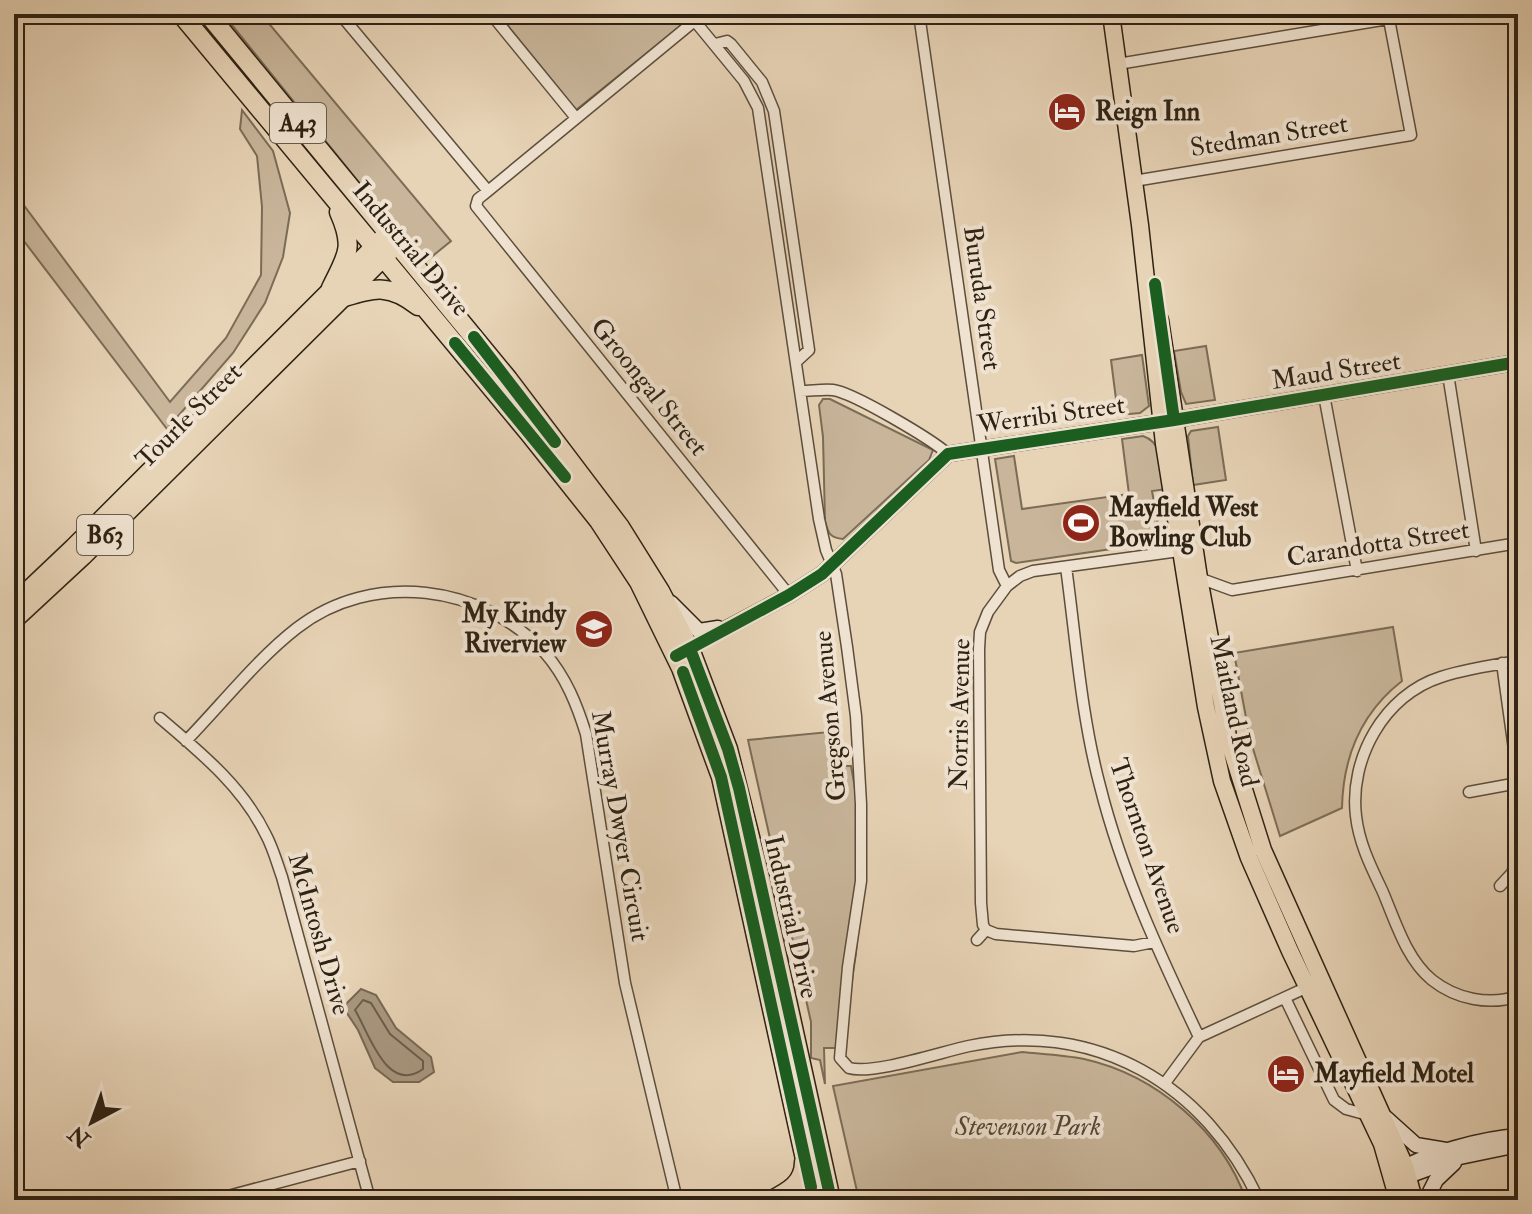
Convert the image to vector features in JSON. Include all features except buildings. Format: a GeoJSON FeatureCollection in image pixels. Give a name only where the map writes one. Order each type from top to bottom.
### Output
{"type":"FeatureCollection","features":[{"type":"Feature","properties":{"kind":"highway","name":"Industrial Drive"},"geometry":{"type":"LineString","coordinates":[[181,14],[331,193],[386,244],[508,379],[597,495],[660,591],[683,652],[728,749],[739,788],[822,1196]]}},
{"type":"Feature","properties":{"kind":"highway","name":"Industrial Drive"},"geometry":{"type":"LineString","coordinates":[[208,14],[386,244],[442,326],[599,521],[683,652],[698,710],[721,777],[803,1147],[822,1196]]}},
{"type":"Feature","properties":{"kind":"highway","name":"B63"},"geometry":{"type":"LineString","coordinates":[[331,193],[350,241],[336,293]]}},
{"type":"Feature","properties":{"kind":"highway"},"geometry":{"type":"LineString","coordinates":[[336,293],[388,289],[407,297],[442,326]]}},
{"type":"Feature","properties":{"kind":"highway"},"geometry":{"type":"LineString","coordinates":[[772,1200],[790,1190],[799,1180],[804,1168],[803,1147]]}},
{"type":"Feature","properties":{"kind":"main road","name":"Maitland Road"},"geometry":{"type":"LineString","coordinates":[[1111,14],[1140,225],[1155,284],[1179,551],[1222,781],[1249,858],[1314,984],[1414,1200]]}},
{"type":"Feature","properties":{"kind":"main road","name":"Tourle Street"},"geometry":{"type":"LineString","coordinates":[[14,603],[386,244]]}},
{"type":"Feature","properties":{"kind":"main road","name":"Tourle Street"},"geometry":{"type":"LineString","coordinates":[[14,621],[93,547],[336,293]]}},
{"type":"Feature","properties":{"kind":"main road","name":"Maud Street"},"geometry":{"type":"LineString","coordinates":[[1168,421],[1518,362]]}},
{"type":"Feature","properties":{"kind":"main road","name":"Werribi Street"},"geometry":{"type":"LineString","coordinates":[[948,454],[1168,421]]}},
{"type":"Feature","properties":{"kind":"main road","name":"Maitland Road"},"geometry":{"type":"LineString","coordinates":[[1168,421],[1229,742],[1263,850],[1314,984]]}},
{"type":"Feature","properties":{"kind":"main road"},"geometry":{"type":"LineString","coordinates":[[683,652],[822,574],[948,454]]}},
{"type":"Feature","properties":{"kind":"main road"},"geometry":{"type":"LineString","coordinates":[[660,591],[699,631],[713,630],[739,621]]}},
{"type":"Feature","properties":{"kind":"main road"},"geometry":{"type":"LineString","coordinates":[[1375,1113],[1416,1145],[1433,1149],[1456,1153],[1518,1145]]}},
{"type":"Feature","properties":{"kind":"main road"},"geometry":{"type":"LineString","coordinates":[[1402,1172],[1482,1141],[1518,1136]]}},
{"type":"Feature","properties":{"kind":"main road"},"geometry":{"type":"LineString","coordinates":[[1426,1200],[1456,1153]]}},
{"type":"Feature","properties":{"kind":"main road","name":"Maitland Road"},"geometry":{"type":"LineString","coordinates":[[1398,1200],[1402,1172]]}},
{"type":"Feature","properties":{"kind":"street"},"geometry":{"type":"LineString","coordinates":[[340,14],[488,191],[696,16]]}},
{"type":"Feature","properties":{"kind":"street"},"geometry":{"type":"LineString","coordinates":[[491,14],[576,118]]}},
{"type":"Feature","properties":{"kind":"street","name":"Buruda Street"},"geometry":{"type":"LineString","coordinates":[[919,14],[980,447],[999,570],[1007,586]]}},
{"type":"Feature","properties":{"kind":"street","name":"Gregson Avenue"},"geometry":{"type":"LineString","coordinates":[[696,16],[715,44],[727,41],[731,44],[762,82],[774,111],[809,350],[797,361],[819,519],[841,602],[854,702],[861,804],[861,881],[848,967],[840,1058],[849,1068],[867,1070],[971,1045],[1041,1041],[1099,1053],[1134,1065],[1165,1083]]}},
{"type":"Feature","properties":{"kind":"street"},"geometry":{"type":"LineString","coordinates":[[1118,64],[1388,17]]}},
{"type":"Feature","properties":{"kind":"street","name":"Stedman Street"},"geometry":{"type":"LineString","coordinates":[[1134,181],[1411,135],[1388,17]]}},
{"type":"Feature","properties":{"kind":"street","name":"Groongal Street"},"geometry":{"type":"LineString","coordinates":[[488,191],[478,199],[476,206],[789,595]]}},
{"type":"Feature","properties":{"kind":"street"},"geometry":{"type":"LineString","coordinates":[[1448,374],[1476,551]]}},
{"type":"Feature","properties":{"kind":"street"},"geometry":{"type":"LineString","coordinates":[[801,391],[833,390],[853,397],[932,441],[948,454]]}},
{"type":"Feature","properties":{"kind":"street"},"geometry":{"type":"LineString","coordinates":[[1324,395],[1357,571]]}},
{"type":"Feature","properties":{"kind":"street","name":"Carandotta Street"},"geometry":{"type":"LineString","coordinates":[[1199,578],[1232,590],[1518,543]]}},
{"type":"Feature","properties":{"kind":"street"},"geometry":{"type":"LineString","coordinates":[[1007,586],[1033,571],[1179,551]]}},
{"type":"Feature","properties":{"kind":"street","name":"Thornton Avenue"},"geometry":{"type":"LineString","coordinates":[[1066,567],[1088,731],[1099,783],[1124,864],[1154,942],[1199,1037]]}},
{"type":"Feature","properties":{"kind":"street","name":"Norris Avenue"},"geometry":{"type":"LineString","coordinates":[[986,930],[981,918],[980,632],[988,612],[1007,586]]}},
{"type":"Feature","properties":{"kind":"street","name":"Murray Dwyer Circuit"},"geometry":{"type":"LineString","coordinates":[[186,741],[298,627],[324,611],[362,597],[398,591],[427,592],[462,600],[501,617],[528,636],[547,655],[565,682],[578,705],[586,734],[625,983],[677,1200]]}},
{"type":"Feature","properties":{"kind":"street"},"geometry":{"type":"LineString","coordinates":[[1518,661],[1438,677],[1402,698],[1385,716],[1365,747],[1359,767],[1356,816],[1363,847],[1419,966],[1433,980],[1469,998],[1489,1001],[1518,996]]}},
{"type":"Feature","properties":{"kind":"street"},"geometry":{"type":"LineString","coordinates":[[1469,792],[1518,781],[1502,663]]}},
{"type":"Feature","properties":{"kind":"street","name":"McIntosh Drive"},"geometry":{"type":"LineString","coordinates":[[160,718],[234,788],[266,834],[282,877],[370,1200]]}},
{"type":"Feature","properties":{"kind":"street"},"geometry":{"type":"LineString","coordinates":[[1500,886],[1512,873],[1518,855]]}},
{"type":"Feature","properties":{"kind":"street"},"geometry":{"type":"LineString","coordinates":[[977,940],[986,930],[996,934],[1134,946],[1154,942]]}},
{"type":"Feature","properties":{"kind":"street"},"geometry":{"type":"LineString","coordinates":[[1259,1200],[1237,1157],[1219,1133],[1194,1106],[1165,1083],[1199,1037],[1314,984]]}},
{"type":"Feature","properties":{"kind":"street"},"geometry":{"type":"LineString","coordinates":[[1285,998],[1334,1100],[1346,1109],[1375,1113]]}},
{"type":"Feature","properties":{"kind":"street"},"geometry":{"type":"LineString","coordinates":[[213,1200],[360,1161]]}},
{"type":"Feature","properties":{"kind":"street"},"geometry":{"type":"LineString","coordinates":[[781,1200],[822,1196]]}},
{"type":"Feature","properties":{"kind":"green space"},"geometry":{"type":"Polygon","coordinates":[[[223,14],[261,14],[451,241],[424,263],[223,14]]]}},
{"type":"Feature","properties":{"kind":"green space"},"geometry":{"type":"Polygon","coordinates":[[[498,14],[675,14],[683,24],[576,110],[498,14]]]}},
{"type":"Feature","properties":{"kind":"green space"},"geometry":{"type":"Polygon","coordinates":[[[242,110],[273,151],[290,213],[283,257],[265,303],[233,353],[167,429],[14,228],[14,192],[170,402],[226,338],[261,275],[262,207],[257,156],[240,129],[242,110]]]}},
{"type":"Feature","properties":{"kind":"green space"},"geometry":{"type":"Polygon","coordinates":[[[1206,346],[1215,400],[1186,404],[1174,351],[1206,346]]]}},
{"type":"Feature","properties":{"kind":"green space"},"geometry":{"type":"Polygon","coordinates":[[[1142,355],[1149,406],[1140,413],[1118,415],[1111,360],[1142,355]]]}},
{"type":"Feature","properties":{"kind":"green space"},"geometry":{"type":"Polygon","coordinates":[[[823,399],[830,399],[933,450],[929,460],[843,539],[830,534],[825,521],[819,405],[823,399]]]}},
{"type":"Feature","properties":{"kind":"green space"},"geometry":{"type":"Polygon","coordinates":[[[1218,427],[1226,480],[1193,485],[1188,436],[1191,431],[1218,427]]]}},
{"type":"Feature","properties":{"kind":"green space","name":"Mayfield West Bowling Club"},"geometry":{"type":"Polygon","coordinates":[[[1143,436],[1159,451],[1167,489],[1152,491],[1159,542],[1016,563],[1011,561],[995,459],[1014,456],[1022,509],[1129,494],[1122,439],[1143,436]]]}},
{"type":"Feature","properties":{"kind":"green space"},"geometry":{"type":"Polygon","coordinates":[[[1393,627],[1402,681],[1375,707],[1357,738],[1346,772],[1342,808],[1280,836],[1250,739],[1234,653],[1393,627]]]}},
{"type":"Feature","properties":{"kind":"green space"},"geometry":{"type":"Polygon","coordinates":[[[839,731],[841,766],[851,766],[865,843],[856,953],[846,1021],[838,1048],[824,1048],[825,1084],[820,1060],[811,1058],[811,1022],[748,740],[839,731]]]}},
{"type":"Feature","properties":{"kind":"green space","name":"Stevenson Park"},"geometry":{"type":"Polygon","coordinates":[[[1022,1052],[1084,1059],[1111,1067],[1161,1092],[1203,1129],[1221,1151],[1246,1200],[859,1200],[833,1086],[1022,1052]]]}},
{"type":"Feature","properties":{"kind":"water"},"geometry":{"type":"Polygon","coordinates":[[[361,989],[376,995],[396,1028],[431,1057],[434,1072],[419,1082],[393,1082],[375,1068],[358,1030],[343,1007],[361,989]]]}},
{"type":"Feature","properties":{"kind":"cycle path"},"geometry":{"type":"LineString","coordinates":[[1155,284],[1174,420]]}},
{"type":"Feature","properties":{"kind":"cycle path"},"geometry":{"type":"LineString","coordinates":[[474,337],[555,442]]}},
{"type":"Feature","properties":{"kind":"cycle path"},"geometry":{"type":"LineString","coordinates":[[455,343],[565,477]]}},
{"type":"Feature","properties":{"kind":"cycle path"},"geometry":{"type":"LineString","coordinates":[[676,656],[822,574],[948,454],[1174,420],[1518,362]]}},
{"type":"Feature","properties":{"kind":"cycle path"},"geometry":{"type":"LineString","coordinates":[[690,649],[728,749],[739,788],[831,1200]]}},
{"type":"Feature","properties":{"kind":"cycle path"},"geometry":{"type":"LineString","coordinates":[[683,672],[721,777],[811,1187]]}},
{"type":"Feature","properties":{"kind":"place","name":"Reign Inn"},"geometry":{"type":"Point","coordinates":[1067,112]}},
{"type":"Feature","properties":{"kind":"place","name":"Mayfield West Bowling Club"},"geometry":{"type":"Point","coordinates":[1081,523]}},
{"type":"Feature","properties":{"kind":"place","name":"My Kindy Riverview"},"geometry":{"type":"Point","coordinates":[594,629]}},
{"type":"Feature","properties":{"kind":"place","name":"Mayfield Motel"},"geometry":{"type":"Point","coordinates":[1286,1074]}}]}
